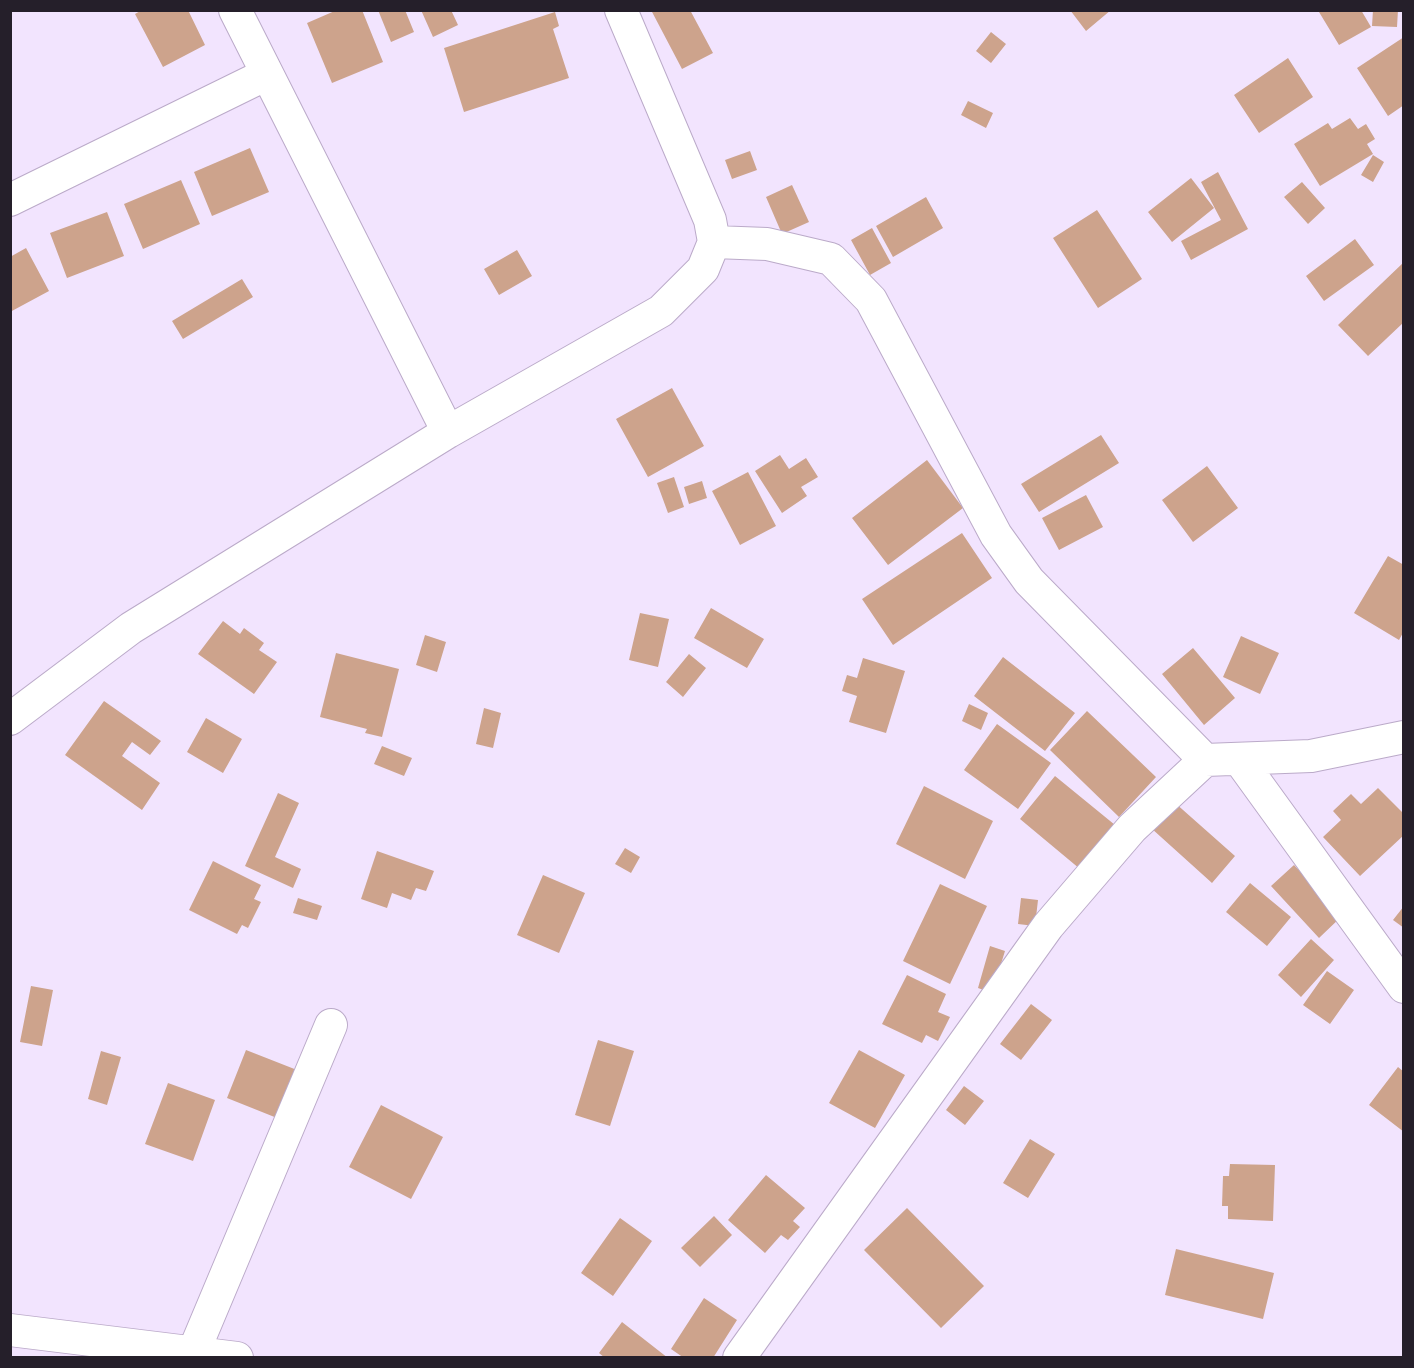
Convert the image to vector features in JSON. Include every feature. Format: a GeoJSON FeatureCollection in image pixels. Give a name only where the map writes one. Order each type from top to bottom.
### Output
{"type":"FeatureCollection","features":[{"type":"Feature","properties":{"kind":"street"},"geometry":{"type":"LineString","coordinates":[[235,10],[448,432]]}},
{"type":"Feature","properties":{"kind":"street"},"geometry":{"type":"LineString","coordinates":[[10,719],[131,628],[448,432],[661,311],[703,269],[714,242],[710,220],[621,10]]}},
{"type":"Feature","properties":{"kind":"street"},"geometry":{"type":"LineString","coordinates":[[10,201],[267,74]]}},
{"type":"Feature","properties":{"kind":"street"},"geometry":{"type":"LineString","coordinates":[[714,242],[767,244],[831,259],[871,300],[996,535],[1029,581],[1204,760]]}},
{"type":"Feature","properties":{"kind":"street"},"geometry":{"type":"LineString","coordinates":[[739,1358],[1048,926],[1132,828],[1204,760],[1311,756],[1404,737]]}},
{"type":"Feature","properties":{"kind":"street"},"geometry":{"type":"LineString","coordinates":[[1239,759],[1404,987]]}},
{"type":"Feature","properties":{"kind":"street"},"geometry":{"type":"LineString","coordinates":[[194,1352],[332,1024]]}},
{"type":"Feature","properties":{"kind":"street"},"geometry":{"type":"LineString","coordinates":[[10,1330],[237,1358]]}},
{"type":"Feature","properties":{"kind":"building"},"geometry":{"type":"Polygon","coordinates":[[[142,10],[188,10],[205,45],[163,67],[135,14],[142,10]]]}},
{"type":"Feature","properties":{"kind":"building"},"geometry":{"type":"Polygon","coordinates":[[[337,10],[362,10],[383,62],[332,83],[307,23],[337,10]]]}},
{"type":"Feature","properties":{"kind":"building"},"geometry":{"type":"Polygon","coordinates":[[[378,10],[405,10],[414,32],[391,42],[378,10]]]}},
{"type":"Feature","properties":{"kind":"building"},"geometry":{"type":"Polygon","coordinates":[[[421,10],[451,10],[458,25],[433,37],[421,10]]]}},
{"type":"Feature","properties":{"kind":"building"},"geometry":{"type":"Polygon","coordinates":[[[651,10],[690,10],[713,53],[682,69],[651,10]]]}},
{"type":"Feature","properties":{"kind":"building"},"geometry":{"type":"Polygon","coordinates":[[[1070,10],[1111,10],[1086,31],[1070,10]]]}},
{"type":"Feature","properties":{"kind":"building"},"geometry":{"type":"Polygon","coordinates":[[[1322,10],[1361,10],[1371,27],[1339,45],[1319,12],[1322,10]]]}},
{"type":"Feature","properties":{"kind":"building"},"geometry":{"type":"Polygon","coordinates":[[[1373,10],[1398,10],[1397,27],[1372,26],[1373,10]]]}},
{"type":"Feature","properties":{"kind":"building"},"geometry":{"type":"Polygon","coordinates":[[[555,12],[559,26],[553,29],[569,78],[464,112],[444,48],[555,12]]]}},
{"type":"Feature","properties":{"kind":"building"},"geometry":{"type":"Polygon","coordinates":[[[991,32],[1006,44],[991,63],[976,51],[991,32]]]}},
{"type":"Feature","properties":{"kind":"building"},"geometry":{"type":"Polygon","coordinates":[[[1404,37],[1404,105],[1388,116],[1357,68],[1404,37]]]}},
{"type":"Feature","properties":{"kind":"building"},"geometry":{"type":"Polygon","coordinates":[[[1288,58],[1313,97],[1259,133],[1234,95],[1288,58]]]}},
{"type":"Feature","properties":{"kind":"building"},"geometry":{"type":"Polygon","coordinates":[[[968,101],[993,113],[986,128],[961,115],[968,101]]]}},
{"type":"Feature","properties":{"kind":"building"},"geometry":{"type":"Polygon","coordinates":[[[1350,118],[1358,129],[1366,124],[1375,139],[1367,144],[1373,154],[1320,186],[1294,144],[1328,123],[1332,129],[1350,118]]]}},
{"type":"Feature","properties":{"kind":"building"},"geometry":{"type":"Polygon","coordinates":[[[250,148],[269,192],[212,216],[194,172],[250,148]]]}},
{"type":"Feature","properties":{"kind":"building"},"geometry":{"type":"Polygon","coordinates":[[[750,151],[757,170],[732,179],[725,160],[750,151]]]}},
{"type":"Feature","properties":{"kind":"building"},"geometry":{"type":"Polygon","coordinates":[[[1373,155],[1384,162],[1373,182],[1361,175],[1373,155]]]}},
{"type":"Feature","properties":{"kind":"building"},"geometry":{"type":"Polygon","coordinates":[[[1218,172],[1248,229],[1191,260],[1181,241],[1221,220],[1201,182],[1218,172]]]}},
{"type":"Feature","properties":{"kind":"building"},"geometry":{"type":"Polygon","coordinates":[[[1191,178],[1214,208],[1172,242],[1148,212],[1191,178]]]}},
{"type":"Feature","properties":{"kind":"building"},"geometry":{"type":"Polygon","coordinates":[[[181,180],[200,224],[143,249],[124,204],[181,180]]]}},
{"type":"Feature","properties":{"kind":"building"},"geometry":{"type":"Polygon","coordinates":[[[1302,182],[1325,208],[1308,224],[1284,197],[1302,182]]]}},
{"type":"Feature","properties":{"kind":"building"},"geometry":{"type":"Polygon","coordinates":[[[792,185],[809,222],[782,234],[766,197],[792,185]]]}},
{"type":"Feature","properties":{"kind":"building"},"geometry":{"type":"Polygon","coordinates":[[[926,197],[943,228],[893,257],[876,226],[926,197]]]}},
{"type":"Feature","properties":{"kind":"building"},"geometry":{"type":"Polygon","coordinates":[[[1097,210],[1142,279],[1098,308],[1053,238],[1097,210]]]}},
{"type":"Feature","properties":{"kind":"building"},"geometry":{"type":"Polygon","coordinates":[[[107,212],[124,256],[67,278],[50,233],[107,212]]]}},
{"type":"Feature","properties":{"kind":"building"},"geometry":{"type":"Polygon","coordinates":[[[872,228],[891,263],[870,275],[851,240],[872,228]]]}},
{"type":"Feature","properties":{"kind":"building"},"geometry":{"type":"Polygon","coordinates":[[[1355,239],[1374,265],[1324,301],[1306,276],[1355,239]]]}},
{"type":"Feature","properties":{"kind":"building"},"geometry":{"type":"Polygon","coordinates":[[[26,248],[49,291],[10,312],[10,257],[26,248]]]}},
{"type":"Feature","properties":{"kind":"building"},"geometry":{"type":"Polygon","coordinates":[[[517,250],[532,276],[499,295],[484,269],[517,250]]]}},
{"type":"Feature","properties":{"kind":"building"},"geometry":{"type":"Polygon","coordinates":[[[1404,262],[1404,322],[1368,356],[1338,325],[1404,262]]]}},
{"type":"Feature","properties":{"kind":"building"},"geometry":{"type":"Polygon","coordinates":[[[242,279],[253,297],[183,339],[172,321],[242,279]]]}},
{"type":"Feature","properties":{"kind":"building"},"geometry":{"type":"Polygon","coordinates":[[[672,388],[704,446],[648,477],[616,419],[672,388]]]}},
{"type":"Feature","properties":{"kind":"building"},"geometry":{"type":"Polygon","coordinates":[[[1101,435],[1119,463],[1039,512],[1021,484],[1101,435]]]}},
{"type":"Feature","properties":{"kind":"building"},"geometry":{"type":"Polygon","coordinates":[[[780,455],[789,469],[806,458],[818,477],[801,487],[807,496],[782,513],[755,471],[780,455]]]}},
{"type":"Feature","properties":{"kind":"building"},"geometry":{"type":"Polygon","coordinates":[[[927,460],[963,508],[888,565],[852,518],[927,460]]]}},
{"type":"Feature","properties":{"kind":"building"},"geometry":{"type":"Polygon","coordinates":[[[1207,466],[1238,508],[1193,542],[1162,500],[1207,466]]]}},
{"type":"Feature","properties":{"kind":"building"},"geometry":{"type":"Polygon","coordinates":[[[748,472],[776,526],[740,545],[712,491],[748,472]]]}},
{"type":"Feature","properties":{"kind":"building"},"geometry":{"type":"Polygon","coordinates":[[[674,477],[684,507],[668,513],[657,483],[674,477]]]}},
{"type":"Feature","properties":{"kind":"building"},"geometry":{"type":"Polygon","coordinates":[[[702,481],[707,498],[689,504],[684,487],[702,481]]]}},
{"type":"Feature","properties":{"kind":"building"},"geometry":{"type":"Polygon","coordinates":[[[1086,495],[1103,527],[1059,550],[1042,518],[1086,495]]]}},
{"type":"Feature","properties":{"kind":"building"},"geometry":{"type":"Polygon","coordinates":[[[962,533],[992,578],[893,645],[862,599],[962,533]]]}},
{"type":"Feature","properties":{"kind":"building"},"geometry":{"type":"Polygon","coordinates":[[[1388,556],[1404,565],[1404,631],[1399,640],[1354,613],[1388,556]]]}},
{"type":"Feature","properties":{"kind":"building"},"geometry":{"type":"Polygon","coordinates":[[[711,608],[764,639],[747,668],[694,638],[711,608]]]}},
{"type":"Feature","properties":{"kind":"building"},"geometry":{"type":"Polygon","coordinates":[[[640,613],[669,619],[658,667],[629,660],[640,613]]]}},
{"type":"Feature","properties":{"kind":"building"},"geometry":{"type":"Polygon","coordinates":[[[223,621],[240,634],[244,628],[264,643],[259,650],[277,662],[254,694],[198,654],[223,621]]]}},
{"type":"Feature","properties":{"kind":"building"},"geometry":{"type":"Polygon","coordinates":[[[425,635],[446,642],[437,672],[416,665],[425,635]]]}},
{"type":"Feature","properties":{"kind":"building"},"geometry":{"type":"Polygon","coordinates":[[[1241,636],[1279,653],[1260,694],[1223,677],[1241,636]]]}},
{"type":"Feature","properties":{"kind":"building"},"geometry":{"type":"Polygon","coordinates":[[[1193,648],[1235,698],[1204,725],[1162,674],[1193,648]]]}},
{"type":"Feature","properties":{"kind":"building"},"geometry":{"type":"Polygon","coordinates":[[[336,653],[399,669],[382,737],[365,733],[367,729],[320,717],[336,653]]]}},
{"type":"Feature","properties":{"kind":"building"},"geometry":{"type":"Polygon","coordinates":[[[689,654],[706,668],[683,697],[666,682],[689,654]]]}},
{"type":"Feature","properties":{"kind":"building"},"geometry":{"type":"Polygon","coordinates":[[[1003,657],[1075,713],[1045,751],[974,696],[1003,657]]]}},
{"type":"Feature","properties":{"kind":"building"},"geometry":{"type":"Polygon","coordinates":[[[863,658],[905,671],[886,733],[849,722],[857,696],[842,691],[847,675],[857,678],[863,658]]]}},
{"type":"Feature","properties":{"kind":"building"},"geometry":{"type":"Polygon","coordinates":[[[104,701],[161,741],[150,755],[132,742],[122,756],[160,783],[142,810],[65,755],[104,701]]]}},
{"type":"Feature","properties":{"kind":"building"},"geometry":{"type":"Polygon","coordinates":[[[969,704],[988,713],[981,730],[962,721],[969,704]]]}},
{"type":"Feature","properties":{"kind":"building"},"geometry":{"type":"Polygon","coordinates":[[[484,708],[501,713],[493,748],[476,744],[484,708]]]}},
{"type":"Feature","properties":{"kind":"building"},"geometry":{"type":"Polygon","coordinates":[[[1087,711],[1156,777],[1119,817],[1050,750],[1087,711]]]}},
{"type":"Feature","properties":{"kind":"building"},"geometry":{"type":"Polygon","coordinates":[[[206,718],[242,739],[223,773],[187,752],[206,718]]]}},
{"type":"Feature","properties":{"kind":"building"},"geometry":{"type":"Polygon","coordinates":[[[997,724],[1051,763],[1018,809],[964,770],[997,724]]]}},
{"type":"Feature","properties":{"kind":"building"},"geometry":{"type":"Polygon","coordinates":[[[382,746],[412,758],[404,776],[374,764],[382,746]]]}},
{"type":"Feature","properties":{"kind":"building"},"geometry":{"type":"Polygon","coordinates":[[[1055,776],[1115,825],[1080,869],[1020,819],[1055,776]]]}},
{"type":"Feature","properties":{"kind":"building"},"geometry":{"type":"Polygon","coordinates":[[[924,786],[993,821],[965,879],[896,844],[924,786]]]}},
{"type":"Feature","properties":{"kind":"building"},"geometry":{"type":"Polygon","coordinates":[[[1378,788],[1404,814],[1404,835],[1360,876],[1323,837],[1341,820],[1333,811],[1351,794],[1361,804],[1378,788]]]}},
{"type":"Feature","properties":{"kind":"building"},"geometry":{"type":"Polygon","coordinates":[[[278,793],[299,803],[275,857],[301,869],[293,888],[245,866],[278,793]]]}},
{"type":"Feature","properties":{"kind":"building"},"geometry":{"type":"Polygon","coordinates":[[[1174,802],[1235,856],[1212,883],[1151,828],[1174,802]]]}},
{"type":"Feature","properties":{"kind":"building"},"geometry":{"type":"Polygon","coordinates":[[[625,848],[640,857],[631,873],[615,864],[625,848]]]}},
{"type":"Feature","properties":{"kind":"building"},"geometry":{"type":"Polygon","coordinates":[[[377,851],[434,871],[426,891],[416,888],[411,900],[392,893],[387,908],[361,899],[377,851]]]}},
{"type":"Feature","properties":{"kind":"building"},"geometry":{"type":"Polygon","coordinates":[[[213,861],[261,885],[254,899],[261,902],[248,928],[242,925],[237,934],[189,910],[213,861]]]}},
{"type":"Feature","properties":{"kind":"building"},"geometry":{"type":"Polygon","coordinates":[[[1294,865],[1342,916],[1319,938],[1271,886],[1294,865]]]}},
{"type":"Feature","properties":{"kind":"building"},"geometry":{"type":"Polygon","coordinates":[[[543,875],[585,893],[559,953],[517,935],[543,875]]]}},
{"type":"Feature","properties":{"kind":"building"},"geometry":{"type":"Polygon","coordinates":[[[1250,883],[1291,917],[1267,946],[1226,912],[1250,883]]]}},
{"type":"Feature","properties":{"kind":"building"},"geometry":{"type":"Polygon","coordinates":[[[940,884],[987,906],[950,984],[903,961],[940,884]]]}},
{"type":"Feature","properties":{"kind":"building"},"geometry":{"type":"Polygon","coordinates":[[[298,898],[322,906],[317,920],[293,913],[298,898]]]}},
{"type":"Feature","properties":{"kind":"building"},"geometry":{"type":"Polygon","coordinates":[[[1021,898],[1038,900],[1035,926],[1018,924],[1021,898]]]}},
{"type":"Feature","properties":{"kind":"building"},"geometry":{"type":"Polygon","coordinates":[[[1404,906],[1404,928],[1393,920],[1404,906]]]}},
{"type":"Feature","properties":{"kind":"building"},"geometry":{"type":"Polygon","coordinates":[[[1311,939],[1334,960],[1301,997],[1278,975],[1311,939]]]}},
{"type":"Feature","properties":{"kind":"building"},"geometry":{"type":"Polygon","coordinates":[[[990,946],[1005,951],[992,993],[978,988],[990,946]]]}},
{"type":"Feature","properties":{"kind":"building"},"geometry":{"type":"Polygon","coordinates":[[[1327,971],[1354,990],[1330,1024],[1303,1005],[1327,971]]]}},
{"type":"Feature","properties":{"kind":"building"},"geometry":{"type":"Polygon","coordinates":[[[907,975],[946,994],[938,1012],[950,1017],[938,1041],[926,1035],[922,1043],[882,1024],[907,975]]]}},
{"type":"Feature","properties":{"kind":"building"},"geometry":{"type":"Polygon","coordinates":[[[31,986],[53,990],[42,1046],[20,1042],[31,986]]]}},
{"type":"Feature","properties":{"kind":"building"},"geometry":{"type":"Polygon","coordinates":[[[1031,1004],[1052,1020],[1021,1060],[1000,1044],[1031,1004]]]}},
{"type":"Feature","properties":{"kind":"building"},"geometry":{"type":"Polygon","coordinates":[[[598,1040],[634,1051],[610,1126],[575,1115],[598,1040]]]}},
{"type":"Feature","properties":{"kind":"building"},"geometry":{"type":"Polygon","coordinates":[[[246,1050],[297,1070],[277,1118],[227,1098],[246,1050]]]}},
{"type":"Feature","properties":{"kind":"building"},"geometry":{"type":"Polygon","coordinates":[[[859,1050],[905,1075],[875,1128],[829,1103],[859,1050]]]}},
{"type":"Feature","properties":{"kind":"building"},"geometry":{"type":"Polygon","coordinates":[[[101,1051],[121,1057],[107,1105],[88,1099],[101,1051]]]}},
{"type":"Feature","properties":{"kind":"building"},"geometry":{"type":"Polygon","coordinates":[[[1398,1067],[1404,1072],[1404,1132],[1369,1105],[1398,1067]]]}},
{"type":"Feature","properties":{"kind":"building"},"geometry":{"type":"Polygon","coordinates":[[[168,1083],[215,1100],[193,1161],[145,1144],[168,1083]]]}},
{"type":"Feature","properties":{"kind":"building"},"geometry":{"type":"Polygon","coordinates":[[[964,1086],[984,1101],[965,1125],[946,1110],[964,1086]]]}},
{"type":"Feature","properties":{"kind":"building"},"geometry":{"type":"Polygon","coordinates":[[[381,1105],[443,1137],[411,1199],[349,1167],[381,1105]]]}},
{"type":"Feature","properties":{"kind":"building"},"geometry":{"type":"Polygon","coordinates":[[[1030,1139],[1055,1154],[1028,1198],[1003,1183],[1030,1139]]]}},
{"type":"Feature","properties":{"kind":"building"},"geometry":{"type":"Polygon","coordinates":[[[1230,1164],[1275,1165],[1273,1221],[1228,1219],[1228,1206],[1222,1206],[1223,1176],[1229,1176],[1230,1164]]]}},
{"type":"Feature","properties":{"kind":"building"},"geometry":{"type":"Polygon","coordinates":[[[766,1175],[805,1208],[793,1221],[800,1227],[788,1240],[781,1235],[765,1253],[728,1220],[766,1175]]]}},
{"type":"Feature","properties":{"kind":"building"},"geometry":{"type":"Polygon","coordinates":[[[907,1208],[984,1286],[941,1328],[864,1250],[907,1208]]]}},
{"type":"Feature","properties":{"kind":"building"},"geometry":{"type":"Polygon","coordinates":[[[714,1216],[732,1235],[700,1267],[681,1248],[714,1216]]]}},
{"type":"Feature","properties":{"kind":"building"},"geometry":{"type":"Polygon","coordinates":[[[620,1218],[652,1241],[613,1296],[581,1273],[620,1218]]]}},
{"type":"Feature","properties":{"kind":"building"},"geometry":{"type":"Polygon","coordinates":[[[1176,1249],[1274,1273],[1263,1319],[1165,1295],[1176,1249]]]}},
{"type":"Feature","properties":{"kind":"building"},"geometry":{"type":"Polygon","coordinates":[[[704,1298],[737,1320],[713,1358],[684,1358],[671,1349],[704,1298]]]}},
{"type":"Feature","properties":{"kind":"building"},"geometry":{"type":"Polygon","coordinates":[[[622,1322],[668,1358],[605,1358],[599,1353],[622,1322]]]}}]}
